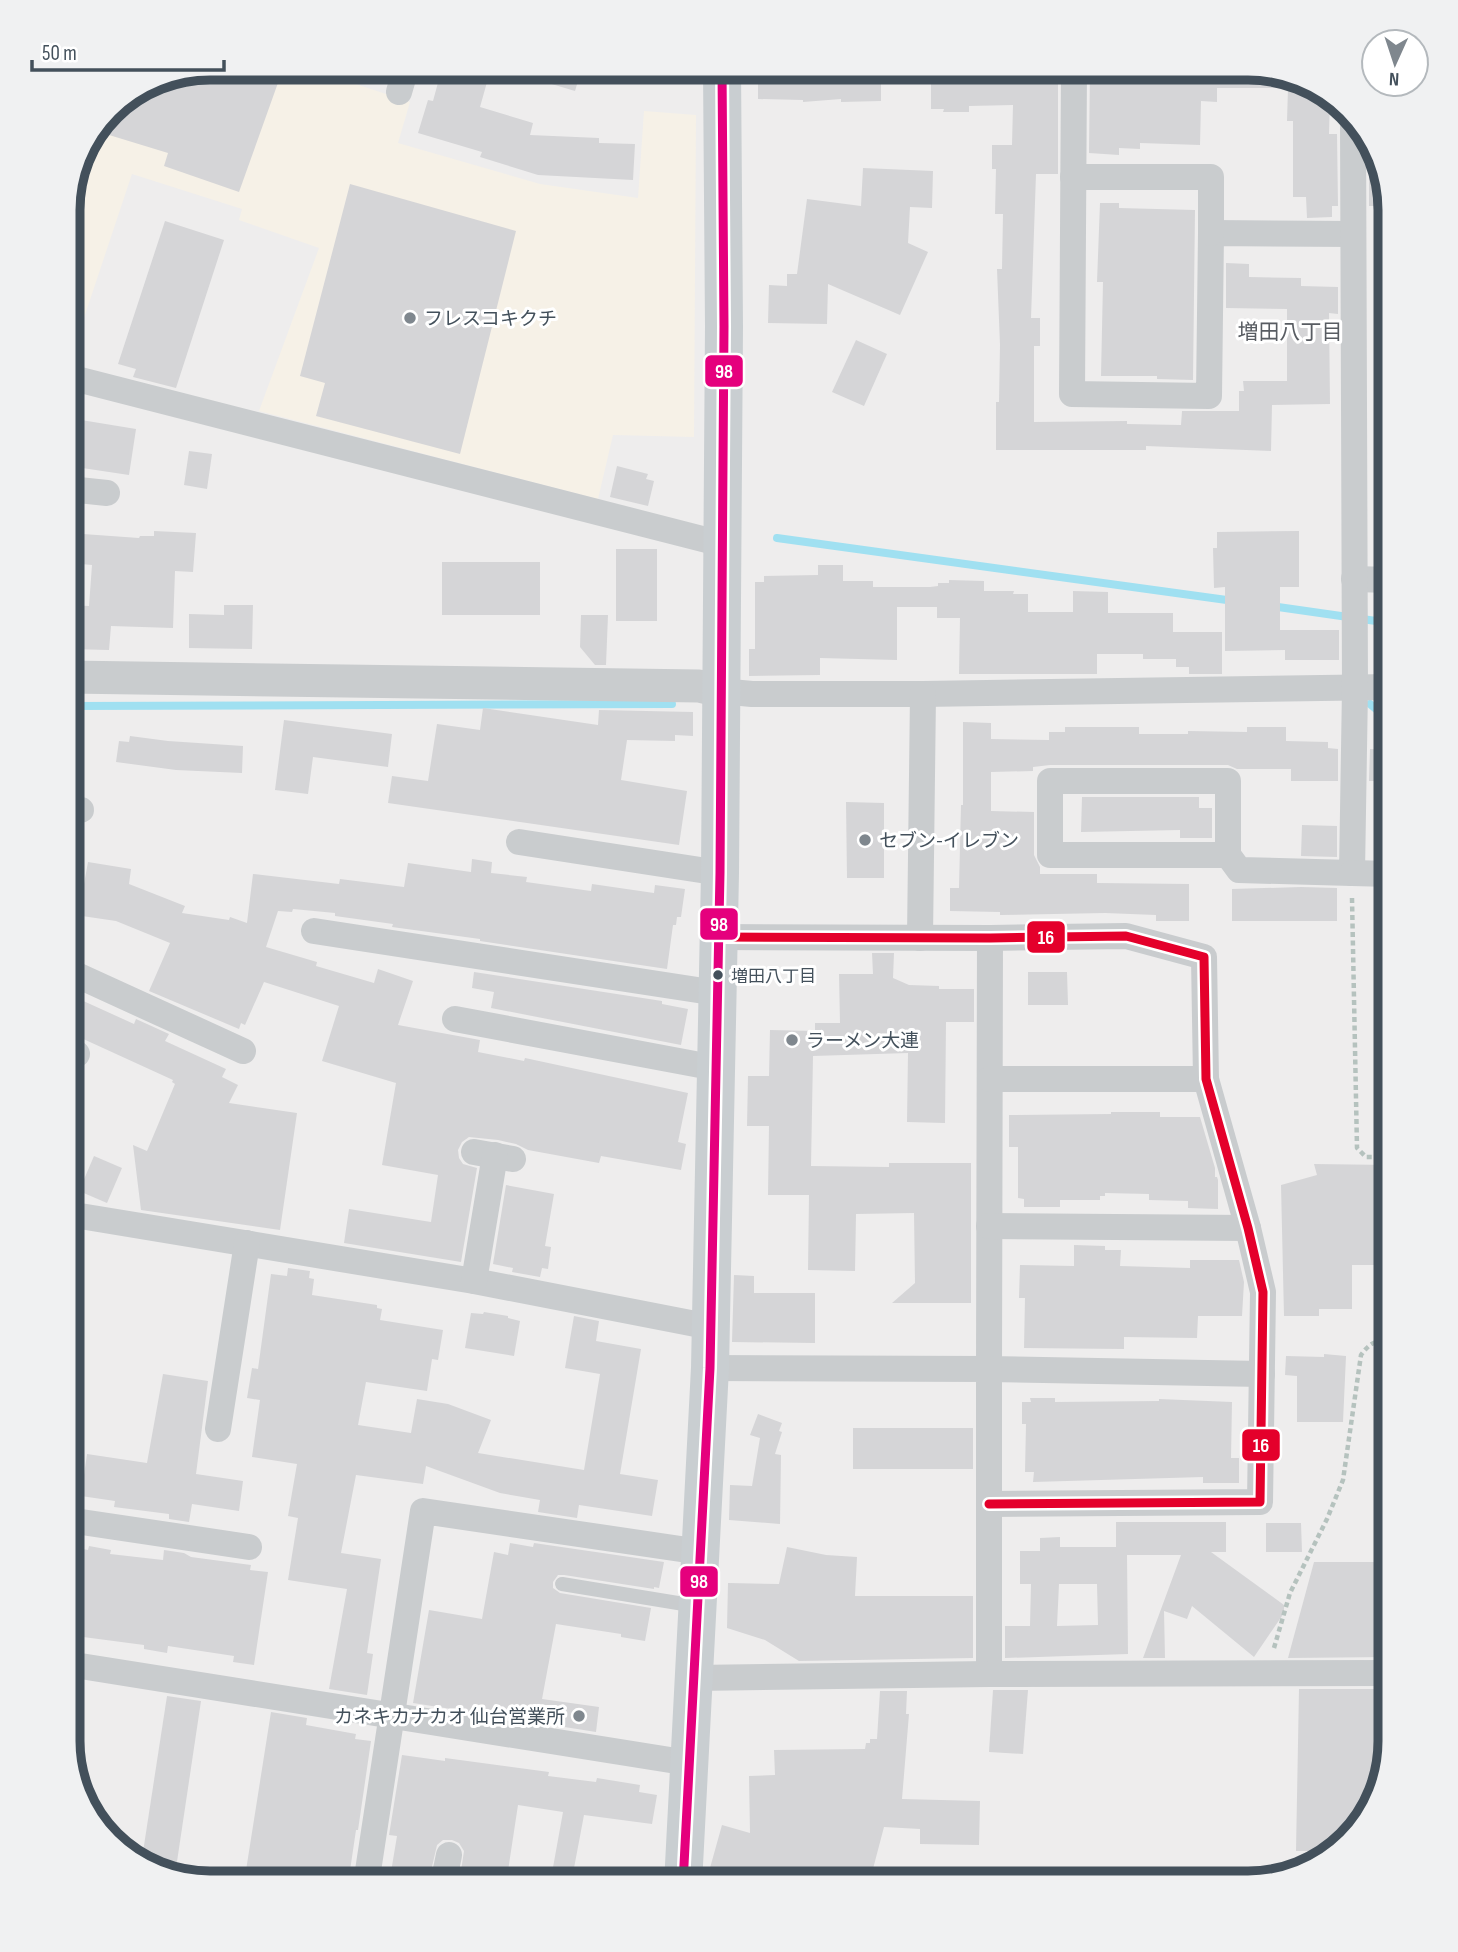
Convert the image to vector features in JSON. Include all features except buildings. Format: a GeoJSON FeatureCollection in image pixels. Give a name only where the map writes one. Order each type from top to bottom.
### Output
{"type":"FeatureCollection","features":[{"type":"Feature","properties":{"kind":"main road"},"geometry":{"type":"LineString","coordinates":[[684,1871],[711,1327],[720,873],[722,81]]}},
{"type":"Feature","properties":{"kind":"street"},"geometry":{"type":"LineString","coordinates":[[1073,177],[1211,177],[1209,396],[1072,394],[1073,177],[1074,81]]}},
{"type":"Feature","properties":{"kind":"street"},"geometry":{"type":"LineString","coordinates":[[1352,873],[1355,688],[1353,134]]}},
{"type":"Feature","properties":{"kind":"street"},"geometry":{"type":"LineString","coordinates":[[1211,233],[1353,234]]}},
{"type":"Feature","properties":{"kind":"street"},"geometry":{"type":"LineString","coordinates":[[81,380],[722,544]]}},
{"type":"Feature","properties":{"kind":"street"},"geometry":{"type":"LineString","coordinates":[[81,490],[107,493]]}},
{"type":"Feature","properties":{"kind":"street"},"geometry":{"type":"LineString","coordinates":[[1354,579],[1378,580]]}},
{"type":"Feature","properties":{"kind":"street"},"geometry":{"type":"LineString","coordinates":[[81,677],[699,686],[752,694],[1378,687]]}},
{"type":"Feature","properties":{"kind":"street"},"geometry":{"type":"LineString","coordinates":[[920,938],[923,694]]}},
{"type":"Feature","properties":{"kind":"street"},"geometry":{"type":"LineString","coordinates":[[1228,855],[1050,855],[1050,780],[1228,781],[1228,855],[1239,870],[1378,874]]}},
{"type":"Feature","properties":{"kind":"street"},"geometry":{"type":"LineString","coordinates":[[519,842],[720,873]]}},
{"type":"Feature","properties":{"kind":"street"},"geometry":{"type":"LineString","coordinates":[[314,931],[718,993]]}},
{"type":"Feature","properties":{"kind":"street"},"geometry":{"type":"LineString","coordinates":[[718,937],[1126,936],[1204,957],[1206,1079],[1263,1292],[1260,1502],[989,1504]]}},
{"type":"Feature","properties":{"kind":"street"},"geometry":{"type":"LineString","coordinates":[[989,1674],[990,938]]}},
{"type":"Feature","properties":{"kind":"street"},"geometry":{"type":"LineString","coordinates":[[80,977],[243,1052]]}},
{"type":"Feature","properties":{"kind":"street"},"geometry":{"type":"LineString","coordinates":[[455,1019],[716,1068]]}},
{"type":"Feature","properties":{"kind":"street"},"geometry":{"type":"LineString","coordinates":[[990,1079],[1206,1079]]}},
{"type":"Feature","properties":{"kind":"street"},"geometry":{"type":"LineString","coordinates":[[474,1281],[494,1155]]}},
{"type":"Feature","properties":{"kind":"street"},"geometry":{"type":"LineString","coordinates":[[80,1216],[474,1281],[711,1327]]}},
{"type":"Feature","properties":{"kind":"street"},"geometry":{"type":"LineString","coordinates":[[989,1226],[1248,1228]]}},
{"type":"Feature","properties":{"kind":"street"},"geometry":{"type":"LineString","coordinates":[[218,1429],[247,1243]]}},
{"type":"Feature","properties":{"kind":"street"},"geometry":{"type":"LineString","coordinates":[[710,1368],[1262,1374]]}},
{"type":"Feature","properties":{"kind":"street"},"geometry":{"type":"LineString","coordinates":[[368,1871],[424,1511],[701,1552]]}},
{"type":"Feature","properties":{"kind":"street"},"geometry":{"type":"LineString","coordinates":[[80,1522],[249,1547]]}},
{"type":"Feature","properties":{"kind":"street"},"geometry":{"type":"LineString","coordinates":[[80,1666],[689,1763]]}},
{"type":"Feature","properties":{"kind":"street"},"geometry":{"type":"LineString","coordinates":[[694,1678],[1378,1673]]}},
{"type":"Feature","properties":{"kind":"street"},"geometry":{"type":"LineString","coordinates":[[446,1871],[449,1855]]}},
{"type":"Feature","properties":{"kind":"lane"},"geometry":{"type":"LineString","coordinates":[[562,1584],[698,1606]]}},
{"type":"Feature","properties":{"kind":"path"},"geometry":{"type":"LineString","coordinates":[[1352,873],[1357,1148],[1366,1157],[1378,1157]]}},
{"type":"Feature","properties":{"kind":"path"},"geometry":{"type":"LineString","coordinates":[[1267,1673],[1290,1592],[1327,1519],[1343,1480],[1361,1355],[1368,1345],[1378,1340]]}},
{"type":"Feature","properties":{"kind":"shaded area"},"geometry":{"type":"Polygon","coordinates":[[[202,81],[347,81],[410,102],[398,143],[540,184],[638,198],[644,111],[696,115],[694,437],[613,435],[598,499],[259,411],[319,248],[239,220],[242,209],[132,174],[81,327],[81,202],[90,161],[102,138],[118,118],[138,102],[169,87],[202,81]]]}},
{"type":"Feature","properties":{"kind":"waterway"},"geometry":{"type":"LineString","coordinates":[[777,538],[1234,601]]}},
{"type":"Feature","properties":{"kind":"waterway"},"geometry":{"type":"LineString","coordinates":[[1271,606],[1378,621]]}},
{"type":"Feature","properties":{"kind":"waterway"},"geometry":{"type":"LineString","coordinates":[[81,706],[672,704]]}},
{"type":"Feature","properties":{"kind":"waterway"},"geometry":{"type":"LineString","coordinates":[[1370,704],[1378,711]]}},
{"type":"Feature","properties":{"kind":"transit line","name":"98"},"geometry":{"type":"LineString","coordinates":[[684,1871],[710,1368],[720,873],[724,326],[722,81]]}},
{"type":"Feature","properties":{"kind":"transit line","name":"16"},"geometry":{"type":"LineString","coordinates":[[718,937],[1126,936],[1204,957],[1206,1079],[1263,1292],[1260,1502],[989,1504]]}},
{"type":"Feature","properties":{"kind":"place","name":"フレスコキクチ"},"geometry":{"type":"Point","coordinates":[410,318]}},
{"type":"Feature","properties":{"kind":"place","name":"セブン-イレブン"},"geometry":{"type":"Point","coordinates":[865,840]}},
{"type":"Feature","properties":{"kind":"place","name":"増田八丁目"},"geometry":{"type":"Point","coordinates":[718,975]}},
{"type":"Feature","properties":{"kind":"place","name":"ラーメン大連"},"geometry":{"type":"Point","coordinates":[792,1040]}},
{"type":"Feature","properties":{"kind":"place","name":"カネキカナカオ 仙台営業所"},"geometry":{"type":"Point","coordinates":[579,1716]}},
{"type":"Feature","properties":{"kind":"district","name":"増田八丁目"},"geometry":{"type":"Point","coordinates":[1290,332]}}]}
